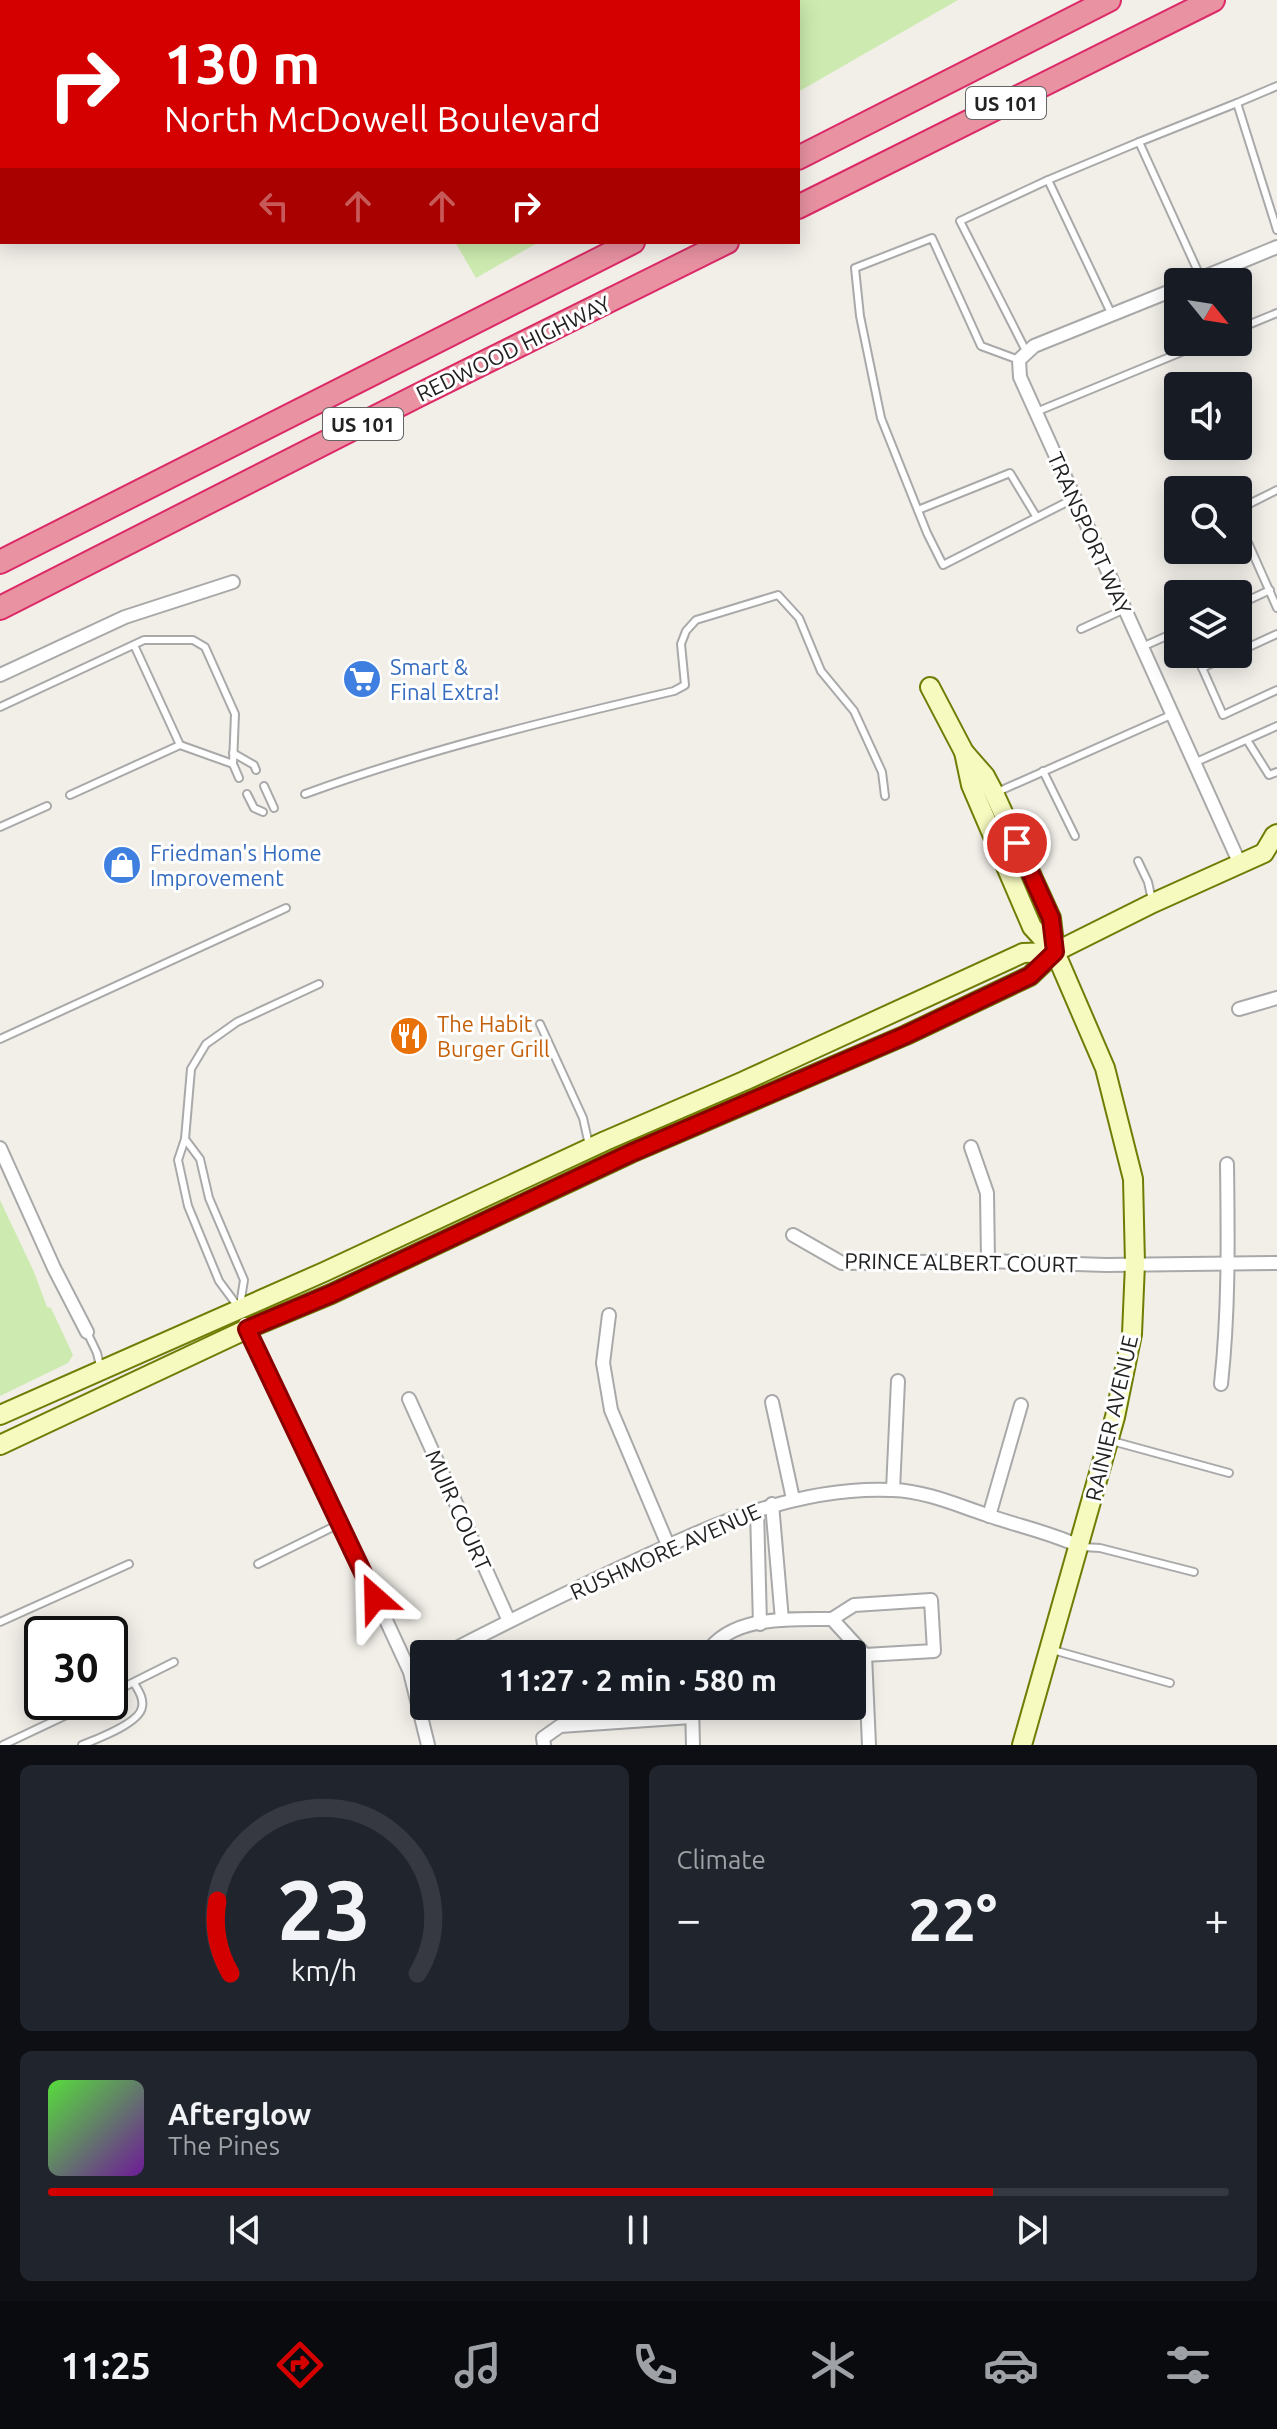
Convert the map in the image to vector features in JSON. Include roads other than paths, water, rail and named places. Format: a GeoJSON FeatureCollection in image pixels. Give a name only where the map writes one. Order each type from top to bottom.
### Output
{"type":"FeatureCollection","features":[{"type":"Feature","properties":{"kind":"highway","name":"US 101"},"geometry":{"type":"LineString","coordinates":[[800,157],[1109,0]]}},
{"type":"Feature","properties":{"kind":"highway","name":"US 101"},"geometry":{"type":"LineString","coordinates":[[800,206],[1213,0]]}},
{"type":"Feature","properties":{"kind":"highway","name":"REDWOOD HIGHWAY"},"geometry":{"type":"LineString","coordinates":[[0,562],[629,244]]}},
{"type":"Feature","properties":{"kind":"highway","name":"REDWOOD HIGHWAY"},"geometry":{"type":"LineString","coordinates":[[0,608],[723,244]]}},
{"type":"Feature","properties":{"kind":"main road","name":"RAINIER AVENUE"},"geometry":{"type":"LineString","coordinates":[[930,687],[964,752],[985,776],[986,797],[1051,918],[1055,952],[1105,1068],[1133,1179],[1135,1264],[1132,1334],[1109,1440],[1022,1745]]}},
{"type":"Feature","properties":{"kind":"main road"},"geometry":{"type":"LineString","coordinates":[[0,1445],[645,1147],[906,1035],[1030,976],[1055,952],[1153,903],[1240,864],[1271,855],[1277,834]]}},
{"type":"Feature","properties":{"kind":"main road"},"geometry":{"type":"LineString","coordinates":[[0,1415],[324,1272],[589,1148],[1023,953],[1055,952]]}},
{"type":"Feature","properties":{"kind":"street"},"geometry":{"type":"LineString","coordinates":[[1226,268],[1277,247]]}},
{"type":"Feature","properties":{"kind":"street"},"geometry":{"type":"LineString","coordinates":[[1023,357],[1034,346],[1164,294]]}},
{"type":"Feature","properties":{"kind":"street","name":"TRANSPORT WAY"},"geometry":{"type":"LineString","coordinates":[[1023,357],[1020,377],[1240,864]]}},
{"type":"Feature","properties":{"kind":"street"},"geometry":{"type":"LineString","coordinates":[[0,675],[125,617],[233,582]]}},
{"type":"Feature","properties":{"kind":"street"},"geometry":{"type":"LineString","coordinates":[[1239,1009],[1277,998]]}},
{"type":"Feature","properties":{"kind":"street"},"geometry":{"type":"LineString","coordinates":[[971,1147],[987,1193],[988,1261]]}},
{"type":"Feature","properties":{"kind":"street"},"geometry":{"type":"LineString","coordinates":[[0,1148],[54,1268],[87,1332]]}},
{"type":"Feature","properties":{"kind":"street"},"geometry":{"type":"LineString","coordinates":[[1221,1384],[1226,1339],[1227,1164]]}},
{"type":"Feature","properties":{"kind":"street","name":"PRINCE ALBERT COURT"},"geometry":{"type":"LineString","coordinates":[[793,1235],[842,1263],[1277,1263]]}},
{"type":"Feature","properties":{"kind":"street"},"geometry":{"type":"LineString","coordinates":[[239,1309],[410,1672]]}},
{"type":"Feature","properties":{"kind":"street"},"geometry":{"type":"LineString","coordinates":[[609,1315],[603,1363],[611,1410],[668,1545]]}},
{"type":"Feature","properties":{"kind":"street"},"geometry":{"type":"LineString","coordinates":[[893,1490],[898,1381]]}},
{"type":"Feature","properties":{"kind":"street","name":"MUIR COURT"},"geometry":{"type":"LineString","coordinates":[[409,1399],[509,1621]]}},
{"type":"Feature","properties":{"kind":"street"},"geometry":{"type":"LineString","coordinates":[[772,1402],[793,1499]]}},
{"type":"Feature","properties":{"kind":"street"},"geometry":{"type":"LineString","coordinates":[[989,1516],[1021,1405]]}},
{"type":"Feature","properties":{"kind":"street","name":"RUSHMORE AVENUE"},"geometry":{"type":"LineString","coordinates":[[472,1640],[668,1545],[772,1504],[851,1490],[893,1490],[944,1500],[1050,1533],[1079,1546]]}},
{"type":"Feature","properties":{"kind":"street"},"geometry":{"type":"LineString","coordinates":[[772,1504],[782,1620]]}},
{"type":"Feature","properties":{"kind":"street"},"geometry":{"type":"LineString","coordinates":[[757,1510],[760,1624]]}},
{"type":"Feature","properties":{"kind":"street"},"geometry":{"type":"LineString","coordinates":[[720,1640],[733,1629],[782,1620],[832,1619],[854,1605],[931,1600],[934,1651],[866,1655]]}},
{"type":"Feature","properties":{"kind":"street"},"geometry":{"type":"LineString","coordinates":[[832,1619],[851,1640]]}},
{"type":"Feature","properties":{"kind":"street"},"geometry":{"type":"LineString","coordinates":[[866,1678],[869,1745]]}},
{"type":"Feature","properties":{"kind":"street"},"geometry":{"type":"LineString","coordinates":[[422,1720],[428,1745]]}},
{"type":"Feature","properties":{"kind":"street"},"geometry":{"type":"LineString","coordinates":[[544,1745],[543,1738],[560,1726],[613,1720]]}},
{"type":"Feature","properties":{"kind":"street"},"geometry":{"type":"LineString","coordinates":[[692,1720],[693,1745]]}},
{"type":"Feature","properties":{"kind":"lane"},"geometry":{"type":"LineString","coordinates":[[1023,357],[960,221],[1048,180],[1277,86]]}},
{"type":"Feature","properties":{"kind":"lane"},"geometry":{"type":"LineString","coordinates":[[1237,103],[1277,230]]}},
{"type":"Feature","properties":{"kind":"lane"},"geometry":{"type":"LineString","coordinates":[[1139,142],[1192,268]]}},
{"type":"Feature","properties":{"kind":"lane"},"geometry":{"type":"LineString","coordinates":[[1048,180],[1112,315]]}},
{"type":"Feature","properties":{"kind":"lane"},"geometry":{"type":"LineString","coordinates":[[1023,357],[981,346],[932,238],[855,268],[860,316],[881,418],[943,565],[1075,498]]}},
{"type":"Feature","properties":{"kind":"lane"},"geometry":{"type":"LineString","coordinates":[[1252,323],[1277,313]]}},
{"type":"Feature","properties":{"kind":"lane"},"geometry":{"type":"LineString","coordinates":[[1036,412],[1173,356]]}},
{"type":"Feature","properties":{"kind":"lane"},"geometry":{"type":"LineString","coordinates":[[918,510],[1010,473],[1036,516]]}},
{"type":"Feature","properties":{"kind":"lane"},"geometry":{"type":"LineString","coordinates":[[1252,502],[1277,490]]}},
{"type":"Feature","properties":{"kind":"lane"},"geometry":{"type":"LineString","coordinates":[[1252,550],[1277,608]]}},
{"type":"Feature","properties":{"kind":"lane"},"geometry":{"type":"LineString","coordinates":[[1252,598],[1270,590]]}},
{"type":"Feature","properties":{"kind":"lane"},"geometry":{"type":"LineString","coordinates":[[305,794],[404,760],[674,691],[685,685],[681,644],[686,631],[696,620],[778,595],[799,618],[821,671],[854,711],[882,772],[885,796]]}},
{"type":"Feature","properties":{"kind":"lane"},"geometry":{"type":"LineString","coordinates":[[1081,629],[1125,609]]}},
{"type":"Feature","properties":{"kind":"lane"},"geometry":{"type":"LineString","coordinates":[[1252,645],[1277,634]]}},
{"type":"Feature","properties":{"kind":"lane"},"geometry":{"type":"LineString","coordinates":[[1142,647],[1164,637]]}},
{"type":"Feature","properties":{"kind":"lane"},"geometry":{"type":"LineString","coordinates":[[0,707],[152,638],[193,640],[205,647],[235,714],[233,764],[239,778]]}},
{"type":"Feature","properties":{"kind":"lane"},"geometry":{"type":"LineString","coordinates":[[134,645],[180,745]]}},
{"type":"Feature","properties":{"kind":"lane"},"geometry":{"type":"LineString","coordinates":[[1202,668],[1223,715],[1277,690]]}},
{"type":"Feature","properties":{"kind":"lane"},"geometry":{"type":"LineString","coordinates":[[986,797],[1172,714]]}},
{"type":"Feature","properties":{"kind":"lane"},"geometry":{"type":"LineString","coordinates":[[1194,763],[1277,726]]}},
{"type":"Feature","properties":{"kind":"lane"},"geometry":{"type":"LineString","coordinates":[[1247,740],[1269,775],[1277,772]]}},
{"type":"Feature","properties":{"kind":"lane"},"geometry":{"type":"LineString","coordinates":[[70,795],[180,745],[233,764]]}},
{"type":"Feature","properties":{"kind":"lane"},"geometry":{"type":"LineString","coordinates":[[233,753],[254,765],[256,770]]}},
{"type":"Feature","properties":{"kind":"lane"},"geometry":{"type":"LineString","coordinates":[[1043,771],[1075,836]]}},
{"type":"Feature","properties":{"kind":"lane"},"geometry":{"type":"LineString","coordinates":[[264,786],[274,808]]}},
{"type":"Feature","properties":{"kind":"lane"},"geometry":{"type":"LineString","coordinates":[[247,794],[254,808],[263,812]]}},
{"type":"Feature","properties":{"kind":"lane"},"geometry":{"type":"LineString","coordinates":[[0,827],[47,806]]}},
{"type":"Feature","properties":{"kind":"lane"},"geometry":{"type":"LineString","coordinates":[[1138,861],[1153,903]]}},
{"type":"Feature","properties":{"kind":"lane"},"geometry":{"type":"LineString","coordinates":[[0,1039],[286,908]]}},
{"type":"Feature","properties":{"kind":"lane"},"geometry":{"type":"LineString","coordinates":[[239,1309],[219,1281],[188,1206],[178,1160],[185,1139],[191,1069],[206,1044],[237,1022],[319,984]]}},
{"type":"Feature","properties":{"kind":"lane"},"geometry":{"type":"LineString","coordinates":[[540,1024],[583,1118],[589,1148]]}},
{"type":"Feature","properties":{"kind":"lane"},"geometry":{"type":"LineString","coordinates":[[185,1139],[200,1159],[209,1198],[244,1280],[239,1309]]}},
{"type":"Feature","properties":{"kind":"lane"},"geometry":{"type":"LineString","coordinates":[[87,1332],[101,1370]]}},
{"type":"Feature","properties":{"kind":"lane"},"geometry":{"type":"LineString","coordinates":[[1109,1440],[1229,1473]]}},
{"type":"Feature","properties":{"kind":"lane"},"geometry":{"type":"LineString","coordinates":[[258,1564],[341,1523]]}},
{"type":"Feature","properties":{"kind":"lane"},"geometry":{"type":"LineString","coordinates":[[1079,1546],[1105,1549],[1194,1572]]}},
{"type":"Feature","properties":{"kind":"lane"},"geometry":{"type":"LineString","coordinates":[[0,1622],[129,1564]]}},
{"type":"Feature","properties":{"kind":"lane"},"geometry":{"type":"LineString","coordinates":[[1050,1649],[1170,1683]]}},
{"type":"Feature","properties":{"kind":"lane"},"geometry":{"type":"LineString","coordinates":[[128,1686],[174,1662]]}},
{"type":"Feature","properties":{"kind":"lane"},"geometry":{"type":"LineString","coordinates":[[82,1745],[135,1719],[142,1711],[142,1699],[134,1683]]}},
{"type":"Feature","properties":{"kind":"lane"},"geometry":{"type":"LineString","coordinates":[[3,1745],[56,1720]]}},
{"type":"Feature","properties":{"kind":"place","name":"Smart & Final Extra!"},"geometry":{"type":"Point","coordinates":[362,679]}},
{"type":"Feature","properties":{"kind":"place","name":"Friedman's Home Improvement"},"geometry":{"type":"Point","coordinates":[122,865]}},
{"type":"Feature","properties":{"kind":"place","name":"The Habit Burger Grill"},"geometry":{"type":"Point","coordinates":[409,1036]}}]}
